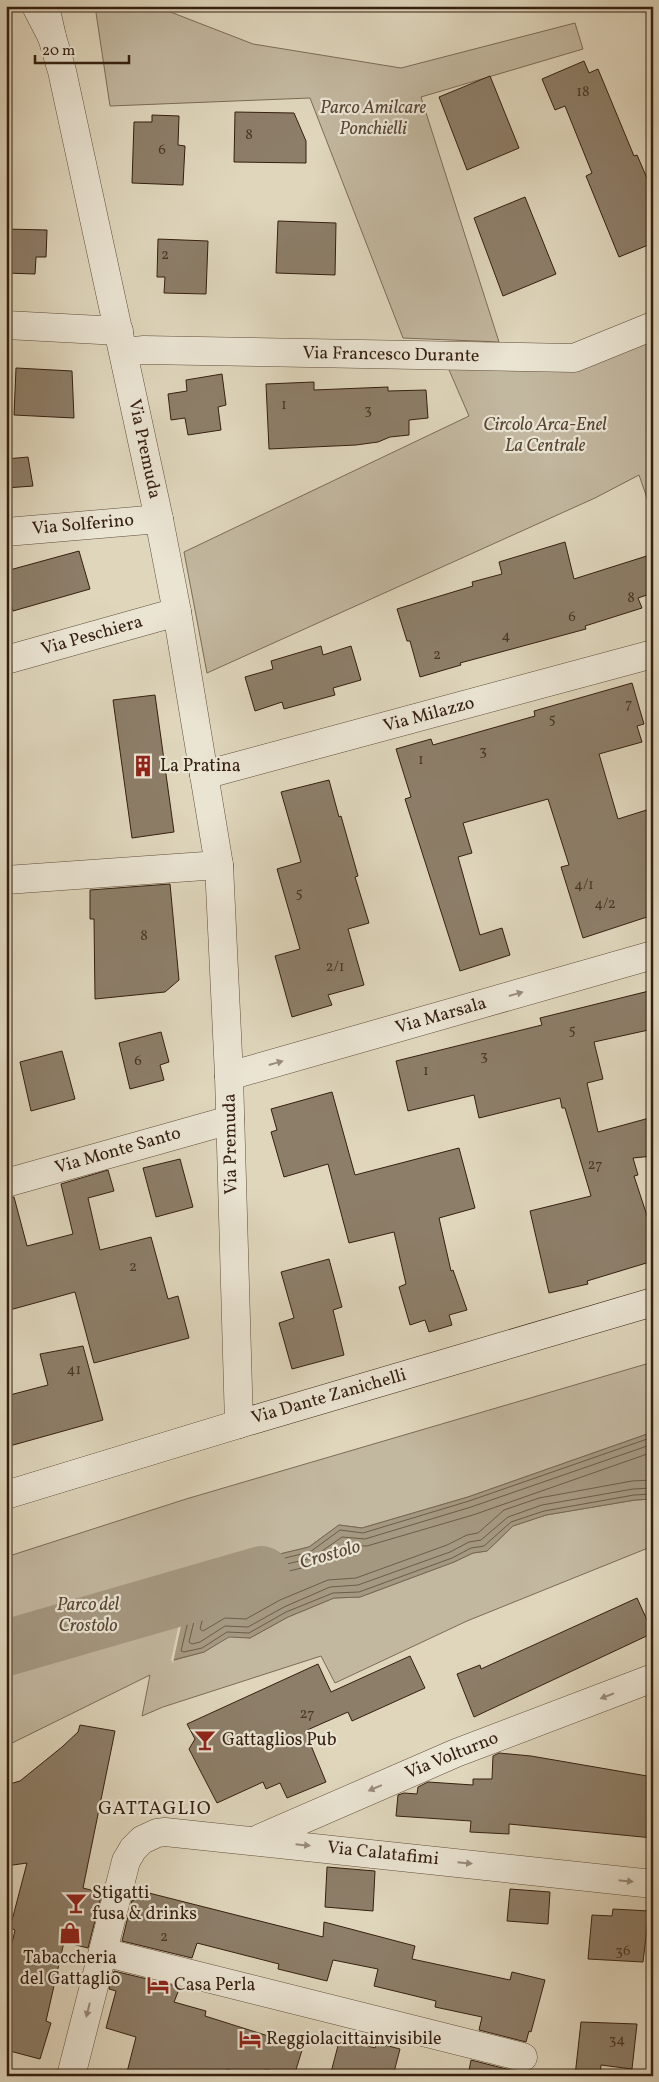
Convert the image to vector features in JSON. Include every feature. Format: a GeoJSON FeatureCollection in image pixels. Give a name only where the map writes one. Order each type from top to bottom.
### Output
{"type":"FeatureCollection","features":[{"type":"Feature","properties":{"kind":"street","name":"Via Premuda"},"geometry":{"type":"LineString","coordinates":[[36,6],[52,37]]}},
{"type":"Feature","properties":{"kind":"street","name":"Via Premuda"},"geometry":{"type":"LineString","coordinates":[[45,6],[62,71],[159,519],[177,612],[219,865],[229,1076],[239,1424]]}},
{"type":"Feature","properties":{"kind":"street","name":"Via Francesco Durante"},"geometry":{"type":"LineString","coordinates":[[6,325],[121,342],[144,350],[574,358],[653,326]]}},
{"type":"Feature","properties":{"kind":"street","name":"Via Solferino"},"geometry":{"type":"LineString","coordinates":[[6,532],[159,519]]}},
{"type":"Feature","properties":{"kind":"street","name":"Via Peschiera"},"geometry":{"type":"LineString","coordinates":[[6,660],[177,612]]}},
{"type":"Feature","properties":{"kind":"street","name":"Via Milazzo"},"geometry":{"type":"LineString","coordinates":[[204,775],[653,654]]}},
{"type":"Feature","properties":{"kind":"street"},"geometry":{"type":"LineString","coordinates":[[6,880],[219,865]]}},
{"type":"Feature","properties":{"kind":"street","name":"Via Marsala"},"geometry":{"type":"LineString","coordinates":[[229,1076],[653,955]]}},
{"type":"Feature","properties":{"kind":"street","name":"Via Monte Santo"},"geometry":{"type":"LineString","coordinates":[[6,1183],[230,1120]]}},
{"type":"Feature","properties":{"kind":"street","name":"Via Dante Zanichelli"},"geometry":{"type":"LineString","coordinates":[[6,1495],[653,1302]]}},
{"type":"Feature","properties":{"kind":"street","name":"Via Volturno"},"geometry":{"type":"LineString","coordinates":[[255,1840],[456,1753],[653,1678]]}},
{"type":"Feature","properties":{"kind":"street","name":"Via Calatafimi"},"geometry":{"type":"LineString","coordinates":[[103,1952],[126,1862],[137,1845],[157,1833],[180,1833],[255,1840],[653,1884]]}},
{"type":"Feature","properties":{"kind":"street"},"geometry":{"type":"LineString","coordinates":[[71,2076],[103,1952],[523,2057]]}},
{"type":"Feature","properties":{"kind":"green space","name":"Parco Amilcare Ponchielli"},"geometry":{"type":"Polygon","coordinates":[[[95,6],[155,6],[253,44],[401,68],[575,23],[583,49],[421,97],[499,342],[403,338],[310,98],[110,106],[95,6]]]}},
{"type":"Feature","properties":{"kind":"green space","name":"Circolo Arca-Enel La Centrale"},"geometry":{"type":"Polygon","coordinates":[[[653,328],[653,515],[639,475],[595,498],[207,673],[184,552],[469,416],[443,356],[574,358],[653,328]]]}},
{"type":"Feature","properties":{"kind":"green space","name":"Parco del Crostolo"},"geometry":{"type":"Polygon","coordinates":[[[653,1362],[653,1432],[468,1497],[362,1528],[339,1525],[309,1547],[193,1575],[174,1660],[204,1652],[229,1636],[250,1638],[288,1617],[334,1598],[360,1597],[473,1553],[487,1551],[513,1526],[546,1515],[635,1500],[653,1499],[653,1546],[467,1621],[335,1683],[321,1656],[163,1707],[142,1716],[150,1675],[6,1746],[6,1557],[186,1499],[653,1362]]]}},
{"type":"Feature","properties":{"kind":"water"},"geometry":{"type":"Polygon","coordinates":[[[653,1432],[653,1499],[635,1500],[546,1515],[513,1526],[487,1551],[473,1553],[360,1597],[334,1598],[288,1617],[250,1638],[229,1637],[204,1652],[173,1660],[192,1575],[309,1547],[339,1525],[362,1528],[468,1497],[653,1432]]]}},
{"type":"Feature","properties":{"kind":"pier"},"geometry":{"type":"Polygon","coordinates":[[[193,1572],[173,1663],[171,1660],[190,1574],[193,1572]]]}},
{"type":"Feature","properties":{"kind":"building"},"geometry":{"type":"Polygon","coordinates":[[[584,61],[589,73],[598,69],[634,156],[637,155],[653,192],[653,243],[619,257],[586,176],[592,173],[565,106],[555,110],[542,79],[584,61]]]}},
{"type":"Feature","properties":{"kind":"building"},"geometry":{"type":"Polygon","coordinates":[[[490,76],[519,148],[467,170],[439,97],[490,76]]]}},
{"type":"Feature","properties":{"kind":"building"},"geometry":{"type":"Polygon","coordinates":[[[235,112],[294,113],[306,141],[306,163],[234,162],[235,112]]]}},
{"type":"Feature","properties":{"kind":"building"},"geometry":{"type":"Polygon","coordinates":[[[152,115],[179,116],[178,145],[185,146],[183,185],[132,183],[134,122],[152,122],[152,115]]]}},
{"type":"Feature","properties":{"kind":"building"},"geometry":{"type":"Polygon","coordinates":[[[525,197],[556,274],[503,296],[474,218],[525,197]]]}},
{"type":"Feature","properties":{"kind":"building"},"geometry":{"type":"Polygon","coordinates":[[[278,221],[336,223],[335,275],[276,273],[278,221]]]}},
{"type":"Feature","properties":{"kind":"building"},"geometry":{"type":"Polygon","coordinates":[[[6,229],[47,230],[46,257],[36,257],[35,274],[6,273],[6,229]]]}},
{"type":"Feature","properties":{"kind":"building"},"geometry":{"type":"Polygon","coordinates":[[[158,239],[208,241],[206,294],[164,293],[165,277],[157,277],[158,239]]]}},
{"type":"Feature","properties":{"kind":"building"},"geometry":{"type":"Polygon","coordinates":[[[16,368],[72,371],[74,418],[14,415],[16,368]]]}},
{"type":"Feature","properties":{"kind":"building"},"geometry":{"type":"Polygon","coordinates":[[[222,374],[226,405],[218,407],[221,430],[188,435],[185,418],[171,420],[168,394],[187,391],[186,380],[222,374]]]}},
{"type":"Feature","properties":{"kind":"building"},"geometry":{"type":"Polygon","coordinates":[[[314,382],[314,390],[388,387],[388,391],[426,390],[428,418],[409,420],[409,435],[390,437],[378,442],[356,445],[269,449],[266,384],[314,382]]]}},
{"type":"Feature","properties":{"kind":"building"},"geometry":{"type":"Polygon","coordinates":[[[28,457],[33,486],[6,488],[6,459],[28,457]]]}},
{"type":"Feature","properties":{"kind":"building"},"geometry":{"type":"Polygon","coordinates":[[[565,542],[574,579],[653,554],[653,593],[638,598],[642,608],[585,626],[586,629],[460,663],[461,665],[420,677],[410,641],[407,641],[397,609],[473,586],[472,582],[502,574],[499,562],[565,542]]]}},
{"type":"Feature","properties":{"kind":"building"},"geometry":{"type":"Polygon","coordinates":[[[79,551],[90,589],[13,611],[6,585],[6,571],[79,551]]]}},
{"type":"Feature","properties":{"kind":"building"},"geometry":{"type":"Polygon","coordinates":[[[321,646],[323,655],[351,646],[361,680],[333,688],[335,695],[284,709],[282,702],[255,711],[245,677],[273,669],[271,661],[321,646]]]}},
{"type":"Feature","properties":{"kind":"building"},"geometry":{"type":"Polygon","coordinates":[[[632,683],[644,724],[637,726],[642,742],[599,754],[618,819],[653,808],[653,915],[583,938],[561,867],[569,865],[548,799],[463,823],[472,853],[458,857],[480,935],[502,928],[510,955],[460,971],[405,799],[411,797],[396,749],[431,739],[433,745],[535,716],[534,711],[632,683]]]}},
{"type":"Feature","properties":{"kind":"building","name":"La Pratina"},"geometry":{"type":"Polygon","coordinates":[[[155,695],[174,832],[132,838],[113,700],[155,695]]]}},
{"type":"Feature","properties":{"kind":"building"},"geometry":{"type":"Polygon","coordinates":[[[329,780],[358,876],[355,877],[369,923],[348,929],[364,985],[328,995],[332,1005],[292,1017],[275,956],[300,949],[277,869],[301,862],[281,792],[329,780]]]}},
{"type":"Feature","properties":{"kind":"building"},"geometry":{"type":"Polygon","coordinates":[[[170,884],[179,980],[165,992],[95,999],[94,919],[90,919],[90,890],[170,884]]]}},
{"type":"Feature","properties":{"kind":"building"},"geometry":{"type":"Polygon","coordinates":[[[653,990],[653,1029],[594,1042],[603,1079],[587,1083],[598,1132],[653,1117],[653,1156],[633,1158],[638,1175],[634,1176],[653,1234],[653,1261],[587,1281],[588,1284],[549,1293],[530,1211],[591,1196],[565,1108],[562,1108],[560,1098],[479,1118],[474,1095],[408,1111],[396,1061],[542,1025],[540,1018],[653,990]]]}},
{"type":"Feature","properties":{"kind":"building"},"geometry":{"type":"Polygon","coordinates":[[[161,1032],[169,1062],[160,1065],[164,1080],[130,1089],[119,1043],[161,1032]]]}},
{"type":"Feature","properties":{"kind":"building"},"geometry":{"type":"Polygon","coordinates":[[[62,1051],[75,1099],[31,1111],[20,1062],[62,1051]]]}},
{"type":"Feature","properties":{"kind":"building"},"geometry":{"type":"Polygon","coordinates":[[[332,1092],[355,1175],[459,1148],[475,1208],[439,1218],[451,1271],[453,1270],[467,1310],[449,1315],[452,1325],[429,1332],[425,1320],[410,1325],[399,1287],[406,1284],[394,1232],[349,1243],[328,1164],[284,1177],[271,1132],[277,1130],[271,1109],[332,1092]]]}},
{"type":"Feature","properties":{"kind":"building"},"geometry":{"type":"Polygon","coordinates":[[[180,1159],[193,1207],[156,1217],[143,1168],[180,1159]]]}},
{"type":"Feature","properties":{"kind":"building"},"geometry":{"type":"Polygon","coordinates":[[[108,1170],[114,1191],[88,1198],[100,1250],[151,1237],[168,1299],[178,1296],[189,1338],[94,1363],[75,1292],[6,1311],[6,1198],[14,1197],[27,1246],[73,1234],[61,1184],[108,1170]]]}},
{"type":"Feature","properties":{"kind":"building"},"geometry":{"type":"Polygon","coordinates":[[[329,1259],[342,1307],[333,1310],[344,1355],[292,1369],[279,1323],[294,1318],[281,1272],[329,1259]]]}},
{"type":"Feature","properties":{"kind":"building"},"geometry":{"type":"Polygon","coordinates":[[[83,1346],[103,1420],[6,1447],[6,1396],[48,1385],[40,1354],[83,1346]]]}},
{"type":"Feature","properties":{"kind":"building"},"geometry":{"type":"Polygon","coordinates":[[[637,1598],[653,1633],[474,1717],[457,1674],[480,1665],[481,1669],[637,1598]]]}},
{"type":"Feature","properties":{"kind":"building"},"geometry":{"type":"Polygon","coordinates":[[[410,1656],[425,1688],[352,1721],[348,1712],[305,1731],[326,1782],[287,1798],[280,1783],[266,1789],[263,1782],[217,1803],[189,1749],[195,1739],[187,1724],[318,1664],[331,1692],[410,1656]]]}},
{"type":"Feature","properties":{"kind":"building"},"geometry":{"type":"Polygon","coordinates":[[[80,1725],[115,1731],[83,1888],[102,1893],[88,1948],[64,1942],[46,2021],[51,2023],[40,2059],[6,2050],[6,1969],[15,1930],[10,1928],[27,1863],[6,1866],[6,1785],[20,1781],[62,1747],[78,1732],[80,1725]]]}},
{"type":"Feature","properties":{"kind":"building"},"geometry":{"type":"Polygon","coordinates":[[[499,1753],[531,1756],[653,1777],[653,1838],[509,1824],[509,1834],[470,1832],[471,1821],[396,1816],[398,1795],[404,1793],[417,1794],[418,1787],[428,1782],[473,1785],[473,1779],[492,1779],[493,1756],[499,1753]]]}},
{"type":"Feature","properties":{"kind":"building"},"geometry":{"type":"Polygon","coordinates":[[[327,1867],[375,1871],[373,1911],[325,1907],[327,1867]]]}},
{"type":"Feature","properties":{"kind":"building"},"geometry":{"type":"Polygon","coordinates":[[[510,1889],[550,1892],[548,1924],[507,1921],[510,1889]]]}},
{"type":"Feature","properties":{"kind":"building"},"geometry":{"type":"Polygon","coordinates":[[[137,1890],[323,1937],[324,1922],[415,1946],[412,1959],[510,1980],[512,1972],[545,1980],[531,2032],[529,2031],[526,2042],[479,2030],[482,2017],[435,2007],[436,2001],[374,1986],[378,1969],[333,1960],[327,1981],[278,1969],[279,1964],[197,1943],[192,1958],[122,1941],[132,1900],[134,1901],[137,1890]]]}},
{"type":"Feature","properties":{"kind":"building"},"geometry":{"type":"Polygon","coordinates":[[[613,1909],[649,1911],[643,1962],[588,1959],[592,1915],[612,1916],[613,1909]]]}},
{"type":"Feature","properties":{"kind":"building"},"geometry":{"type":"Polygon","coordinates":[[[114,1971],[180,1987],[174,2002],[206,2011],[205,2016],[303,2047],[294,2076],[265,2069],[263,2076],[249,2076],[227,2069],[225,2076],[126,2076],[136,2037],[106,2028],[116,1991],[109,1989],[114,1971]]]}},
{"type":"Feature","properties":{"kind":"building"},"geometry":{"type":"Polygon","coordinates":[[[581,2022],[637,2024],[632,2069],[601,2065],[600,2076],[575,2076],[581,2022]]]}},
{"type":"Feature","properties":{"kind":"building"},"geometry":{"type":"Polygon","coordinates":[[[340,2038],[375,2048],[377,2043],[400,2049],[393,2076],[330,2076],[340,2038]]]}},
{"type":"Feature","properties":{"kind":"building"},"geometry":{"type":"Polygon","coordinates":[[[471,2060],[518,2072],[517,2076],[468,2076],[471,2060]]]}},
{"type":"Feature","properties":{"kind":"waterway","name":"Crostolo"},"geometry":{"type":"LineString","coordinates":[[6,1648],[262,1574]]}},
{"type":"Feature","properties":{"kind":"place","name":"La Pratina"},"geometry":{"type":"Point","coordinates":[143,766]}},
{"type":"Feature","properties":{"kind":"place","name":"Gattaglios Pub"},"geometry":{"type":"Point","coordinates":[205,1740]}},
{"type":"Feature","properties":{"kind":"place","name":"Stigatti fusa & drinks"},"geometry":{"type":"Point","coordinates":[76,1903]}},
{"type":"Feature","properties":{"kind":"place","name":"Tabaccheria del Gattaglio"},"geometry":{"type":"Point","coordinates":[70,1933]}},
{"type":"Feature","properties":{"kind":"place","name":"Casa Perla"},"geometry":{"type":"Point","coordinates":[158,1985]}},
{"type":"Feature","properties":{"kind":"place","name":"Reggiolacittainvisibile"},"geometry":{"type":"Point","coordinates":[250,2039]}},
{"type":"Feature","properties":{"kind":"district","name":"GATTAGLIO"},"geometry":{"type":"Point","coordinates":[155,1809]}}]}
